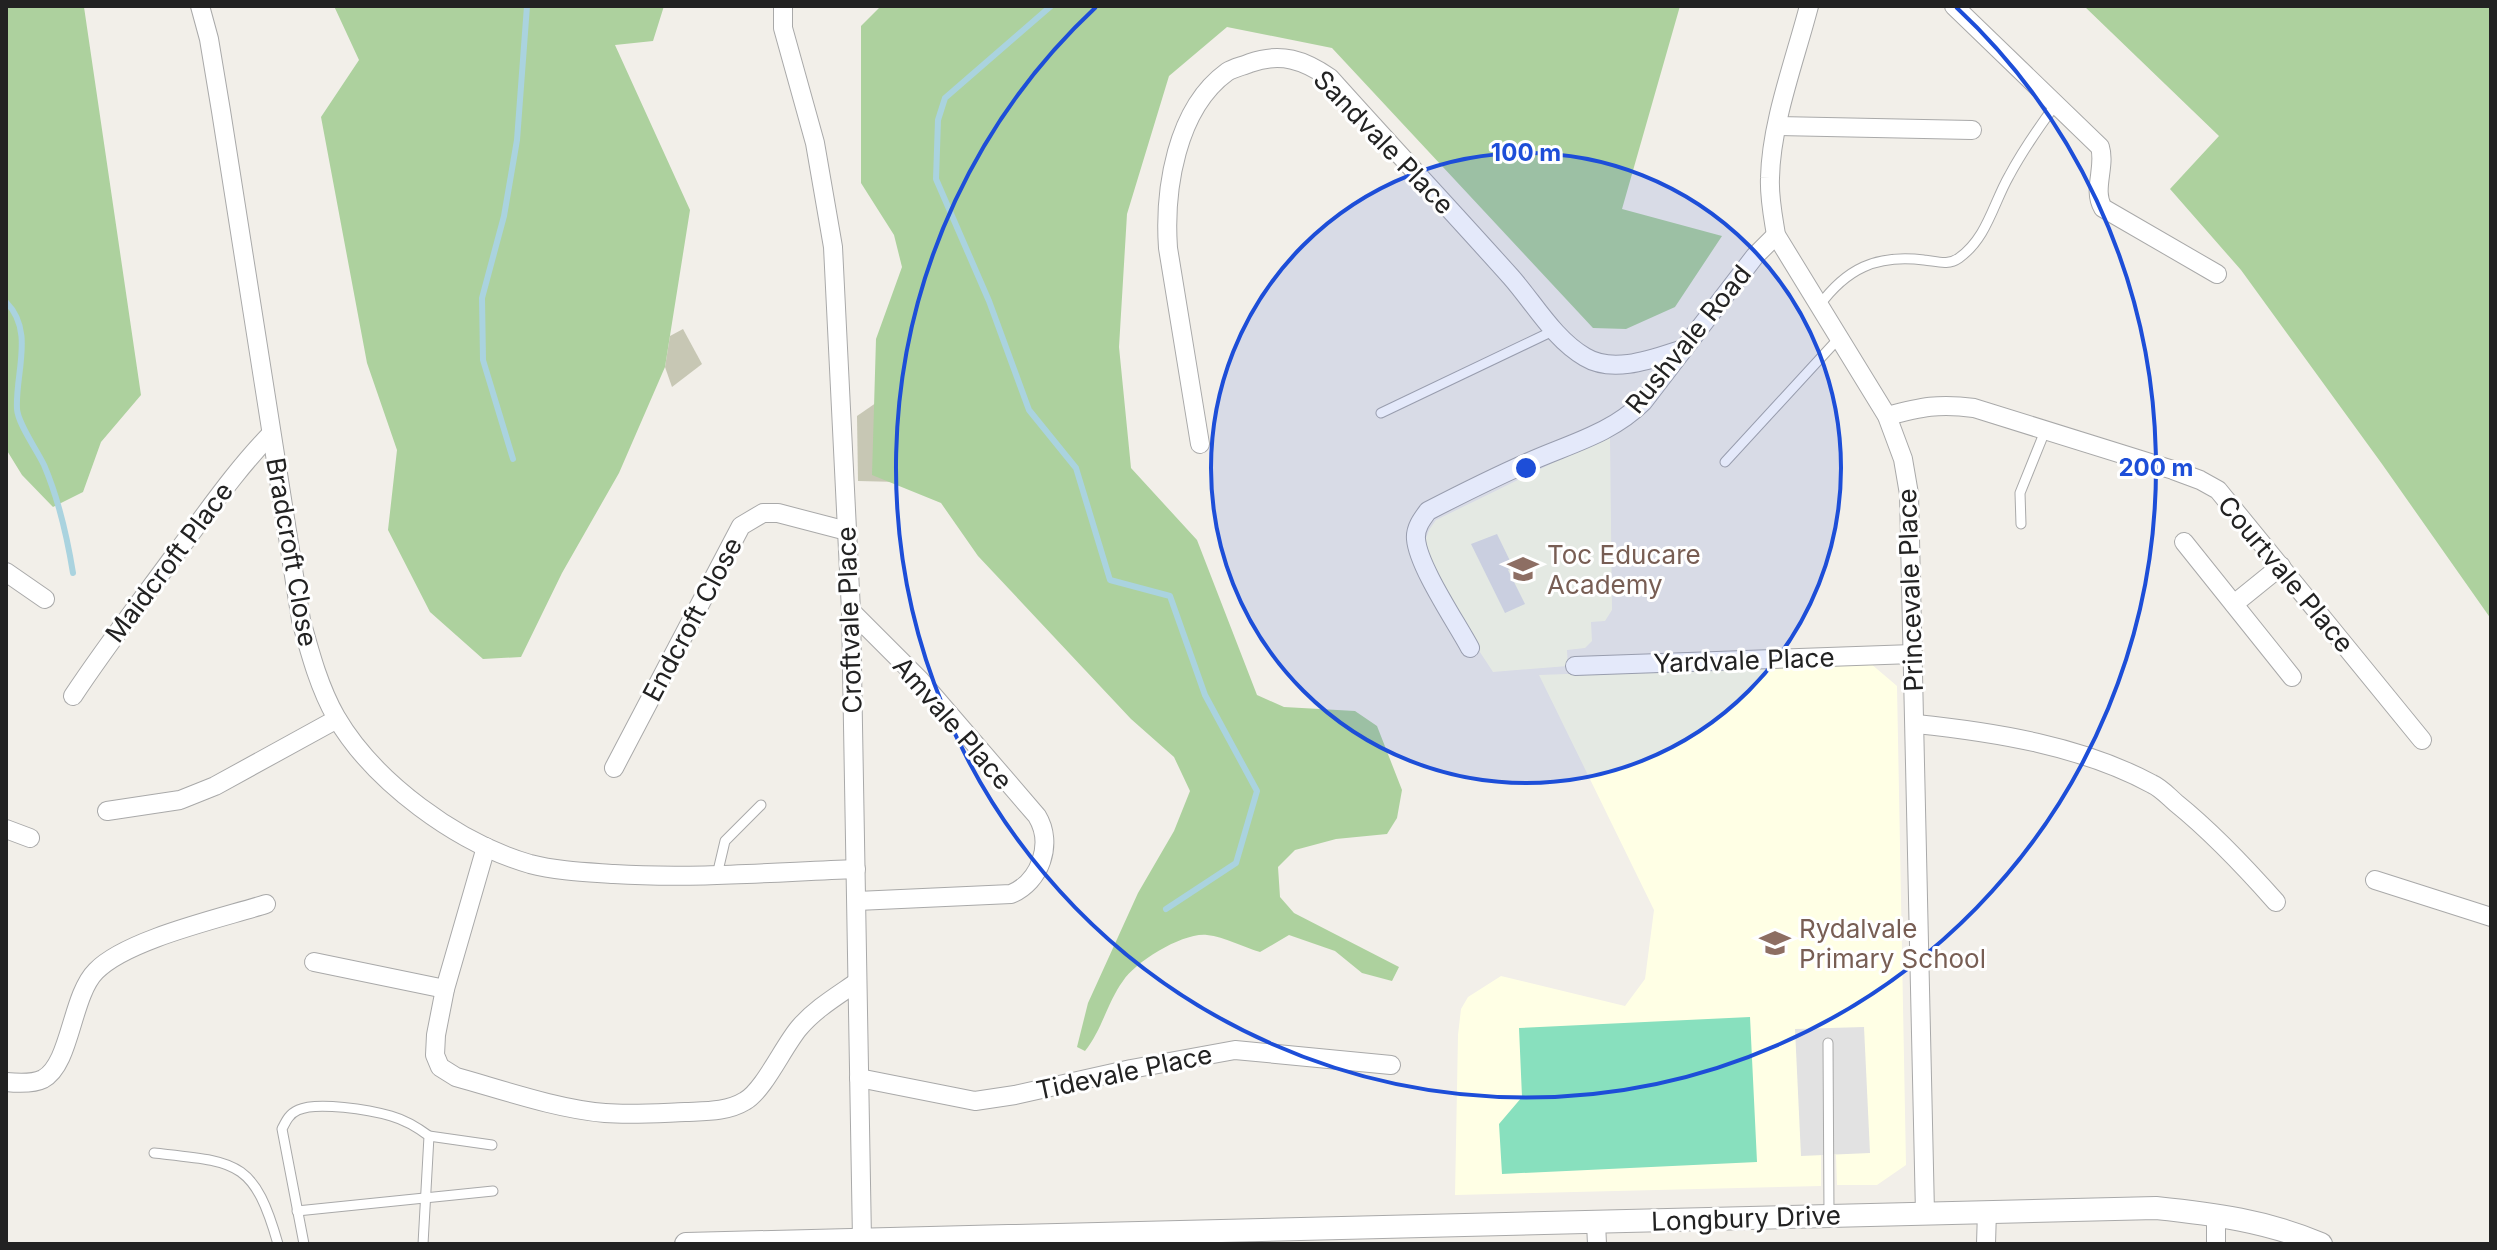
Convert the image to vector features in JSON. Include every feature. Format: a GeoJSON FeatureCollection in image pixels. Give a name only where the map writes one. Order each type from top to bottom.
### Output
{"type":"FeatureCollection","features":[{"type":"Feature","properties":{"kind":"street","name":"Bradcroft Close"},"geometry":{"type":"LineString","coordinates":[[200,6],[221,111],[301,620],[315,671],[337,719],[394,786],[432,817],[486,847],[530,864],[574,871],[656,877],[856,869]]}},
{"type":"Feature","properties":{"kind":"street","name":"Croftvale Place"},"geometry":{"type":"LineString","coordinates":[[783,6],[783,28],[815,143],[833,247],[851,611],[862,1240]]}},
{"type":"Feature","properties":{"kind":"street","name":"Princevale Place"},"geometry":{"type":"LineString","coordinates":[[1809,6],[1778,126],[1770,177],[1776,235],[1887,416],[1903,459],[1909,494],[1925,1213]]}},
{"type":"Feature","properties":{"kind":"street"},"geometry":{"type":"LineString","coordinates":[[1954,6],[2100,147],[2102,158],[2098,197],[2103,208],[2217,274]]}},
{"type":"Feature","properties":{"kind":"street","name":"Sandvale Place"},"geometry":{"type":"LineString","coordinates":[[1200,444],[1168,248],[1168,191],[1182,138],[1205,95],[1228,72],[1260,59],[1289,57],[1313,66],[1330,78],[1555,330],[1587,359],[1610,364],[1638,363],[1680,350]]}},
{"type":"Feature","properties":{"kind":"street"},"geometry":{"type":"LineString","coordinates":[[1778,126],[1972,130]]}},
{"type":"Feature","properties":{"kind":"street","name":"Rushvale Road"},"geometry":{"type":"LineString","coordinates":[[1470,648],[1421,555],[1416,541],[1421,520],[1428,511],[1529,462],[1609,429],[1628,417],[1643,402],[1755,256],[1776,235]]}},
{"type":"Feature","properties":{"kind":"street","name":"Courtvale Place"},"geometry":{"type":"LineString","coordinates":[[1887,416],[1929,404],[1974,408],[2200,480],[2218,490],[2422,740]]}},
{"type":"Feature","properties":{"kind":"street","name":"Maidcroft Place"},"geometry":{"type":"LineString","coordinates":[[73,696],[217,496],[271,434]]}},
{"type":"Feature","properties":{"kind":"street","name":"Endcroft Close"},"geometry":{"type":"LineString","coordinates":[[614,768],[741,526],[763,513],[778,513],[847,531]]}},
{"type":"Feature","properties":{"kind":"street"},"geometry":{"type":"LineString","coordinates":[[2184,542],[2292,677]]}},
{"type":"Feature","properties":{"kind":"street"},"geometry":{"type":"LineString","coordinates":[[2234,604],[2281,566]]}},
{"type":"Feature","properties":{"kind":"street"},"geometry":{"type":"LineString","coordinates":[[6,572],[45,599]]}},
{"type":"Feature","properties":{"kind":"street","name":"Amvale Place"},"geometry":{"type":"LineString","coordinates":[[851,611],[920,680],[1037,816],[1045,841],[1038,870],[1030,882],[1011,894],[857,901]]}},
{"type":"Feature","properties":{"kind":"street","name":"Yardvale Place"},"geometry":{"type":"LineString","coordinates":[[1575,666],[1913,654]]}},
{"type":"Feature","properties":{"kind":"street"},"geometry":{"type":"LineString","coordinates":[[107,811],[180,800],[215,786],[337,719]]}},
{"type":"Feature","properties":{"kind":"street"},"geometry":{"type":"LineString","coordinates":[[1916,724],[1998,734],[2047,745],[2154,785],[2203,827],[2276,902]]}},
{"type":"Feature","properties":{"kind":"street"},"geometry":{"type":"LineString","coordinates":[[6,829],[30,838]]}},
{"type":"Feature","properties":{"kind":"street"},"geometry":{"type":"LineString","coordinates":[[486,847],[445,989],[436,1035],[435,1055],[440,1067],[456,1077],[571,1108],[605,1113],[710,1111],[746,1101],[760,1087],[801,1026],[825,1004],[857,982]]}},
{"type":"Feature","properties":{"kind":"street"},"geometry":{"type":"LineString","coordinates":[[2375,880],[2491,917]]}},
{"type":"Feature","properties":{"kind":"street"},"geometry":{"type":"LineString","coordinates":[[6,1082],[43,1079],[60,1059],[86,983],[97,969],[112,958],[135,945],[266,904]]}},
{"type":"Feature","properties":{"kind":"street"},"geometry":{"type":"LineString","coordinates":[[314,962],[445,989]]}},
{"type":"Feature","properties":{"kind":"street","name":"Tidevale Place"},"geometry":{"type":"LineString","coordinates":[[859,1078],[975,1101],[1235,1050],[1391,1065]]}},
{"type":"Feature","properties":{"kind":"street","name":"Longbury Drive"},"geometry":{"type":"LineString","coordinates":[[686,1244],[1597,1233],[1829,1215],[2156,1208],[2263,1223],[2321,1244]]}},
{"type":"Feature","properties":{"kind":"street"},"geometry":{"type":"LineString","coordinates":[[1986,1244],[1987,1211]]}},
{"type":"Feature","properties":{"kind":"street"},"geometry":{"type":"LineString","coordinates":[[2216,1214],[2216,1244]]}},
{"type":"Feature","properties":{"kind":"lane"},"geometry":{"type":"LineString","coordinates":[[1819,306],[1835,284],[1852,272],[1874,263],[1908,259],[1947,263],[1960,258],[1982,236],[2008,176],[2056,104]]}},
{"type":"Feature","properties":{"kind":"lane"},"geometry":{"type":"LineString","coordinates":[[1381,413],[1555,330]]}},
{"type":"Feature","properties":{"kind":"lane"},"geometry":{"type":"LineString","coordinates":[[1725,462],[1839,338]]}},
{"type":"Feature","properties":{"kind":"lane"},"geometry":{"type":"LineString","coordinates":[[2021,524],[2020,493],[2045,431]]}},
{"type":"Feature","properties":{"kind":"lane"},"geometry":{"type":"LineString","coordinates":[[717,875],[725,841],[761,805]]}},
{"type":"Feature","properties":{"kind":"lane"},"geometry":{"type":"LineString","coordinates":[[1828,1043],[1829,1215]]}},
{"type":"Feature","properties":{"kind":"lane"},"geometry":{"type":"LineString","coordinates":[[304,1244],[282,1129],[295,1111],[308,1106],[390,1116],[413,1124],[429,1136],[492,1145]]}},
{"type":"Feature","properties":{"kind":"lane"},"geometry":{"type":"LineString","coordinates":[[423,1244],[429,1136]]}},
{"type":"Feature","properties":{"kind":"lane"},"geometry":{"type":"LineString","coordinates":[[154,1153],[219,1162],[239,1169],[251,1180],[268,1207],[278,1244]]}},
{"type":"Feature","properties":{"kind":"lane"},"geometry":{"type":"LineString","coordinates":[[297,1211],[493,1191]]}},
{"type":"Feature","properties":{"kind":"shaded area"},"geometry":{"type":"Polygon","coordinates":[[[683,329],[702,364],[672,387],[665,367],[670,336],[683,329]]]}},
{"type":"Feature","properties":{"kind":"shaded area"},"geometry":{"type":"Polygon","coordinates":[[[886,396],[899,482],[858,481],[857,416],[886,396]]]}},
{"type":"Feature","properties":{"kind":"shaded area","name":"Toc Educare Academy"},"geometry":{"type":"Polygon","coordinates":[[[1610,435],[1612,610],[1605,621],[1591,622],[1592,641],[1585,648],[1567,650],[1568,666],[1493,672],[1472,640],[1426,554],[1425,541],[1429,530],[1436,520],[1610,435]]]}},
{"type":"Feature","properties":{"kind":"shaded area"},"geometry":{"type":"Polygon","coordinates":[[[1497,534],[1513,567],[1508,570],[1525,604],[1505,613],[1471,544],[1497,534]]]}},
{"type":"Feature","properties":{"kind":"shaded area","name":"Rydalvale Primary School"},"geometry":{"type":"Polygon","coordinates":[[[1870,663],[1897,686],[1906,1165],[1877,1185],[1837,1185],[1836,1155],[1821,1155],[1821,1186],[1455,1195],[1458,1035],[1461,1009],[1468,997],[1501,976],[1625,1006],[1645,979],[1654,910],[1539,675],[1870,663]]]}},
{"type":"Feature","properties":{"kind":"shaded area"},"geometry":{"type":"Polygon","coordinates":[[[1864,1027],[1870,1153],[1801,1156],[1795,1029],[1864,1027]]]}},
{"type":"Feature","properties":{"kind":"green space"},"geometry":{"type":"Polygon","coordinates":[[[6,6],[84,7],[141,395],[101,442],[83,492],[53,507],[22,475],[6,449],[6,6]]]}},
{"type":"Feature","properties":{"kind":"green space"},"geometry":{"type":"Polygon","coordinates":[[[334,6],[664,6],[653,41],[615,45],[690,210],[665,367],[619,473],[562,573],[521,657],[483,659],[430,612],[388,530],[397,450],[367,363],[321,117],[359,60],[334,6]]]}},
{"type":"Feature","properties":{"kind":"green space"},"geometry":{"type":"Polygon","coordinates":[[[881,6],[1680,6],[1622,209],[1722,236],[1675,307],[1626,329],[1593,328],[1332,48],[1227,27],[1169,76],[1127,214],[1119,347],[1131,468],[1197,540],[1257,695],[1284,707],[1355,711],[1377,726],[1402,790],[1397,818],[1387,834],[1336,839],[1295,850],[1278,867],[1280,897],[1294,913],[1399,967],[1392,981],[1362,973],[1335,951],[1289,935],[1260,952],[1220,938],[1197,935],[1161,949],[1129,973],[1117,989],[1091,1043],[1085,1051],[1077,1047],[1088,1003],[1138,893],[1174,831],[1190,791],[1174,757],[1131,719],[978,556],[941,503],[872,475],[876,339],[902,267],[894,235],[861,183],[861,26],[881,6]]]}},
{"type":"Feature","properties":{"kind":"green space"},"geometry":{"type":"Polygon","coordinates":[[[2084,6],[2491,6],[2491,619],[2241,270],[2170,189],[2219,136],[2084,6]]]}},
{"type":"Feature","properties":{"kind":"green space"},"geometry":{"type":"Polygon","coordinates":[[[1750,1017],[1757,1162],[1502,1174],[1499,1124],[1522,1097],[1519,1028],[1750,1017]]]}},
{"type":"Feature","properties":{"kind":"waterway"},"geometry":{"type":"LineString","coordinates":[[513,459],[483,360],[482,298],[504,216],[517,140],[527,6]]}},
{"type":"Feature","properties":{"kind":"waterway"},"geometry":{"type":"LineString","coordinates":[[1051,6],[945,98],[938,120],[936,179],[989,301],[1029,410],[1076,468],[1110,580],[1170,596],[1205,695],[1257,791],[1236,863],[1166,909]]}},
{"type":"Feature","properties":{"kind":"waterway"},"geometry":{"type":"LineString","coordinates":[[6,302],[15,313],[22,339],[18,415],[54,491],[73,573]]}},
{"type":"Feature","properties":{"kind":"place","name":"Toc Educare Academy"},"geometry":{"type":"Point","coordinates":[1523,569]}},
{"type":"Feature","properties":{"kind":"place","name":"Rydalvale Primary School"},"geometry":{"type":"Point","coordinates":[1775,943]}}]}
